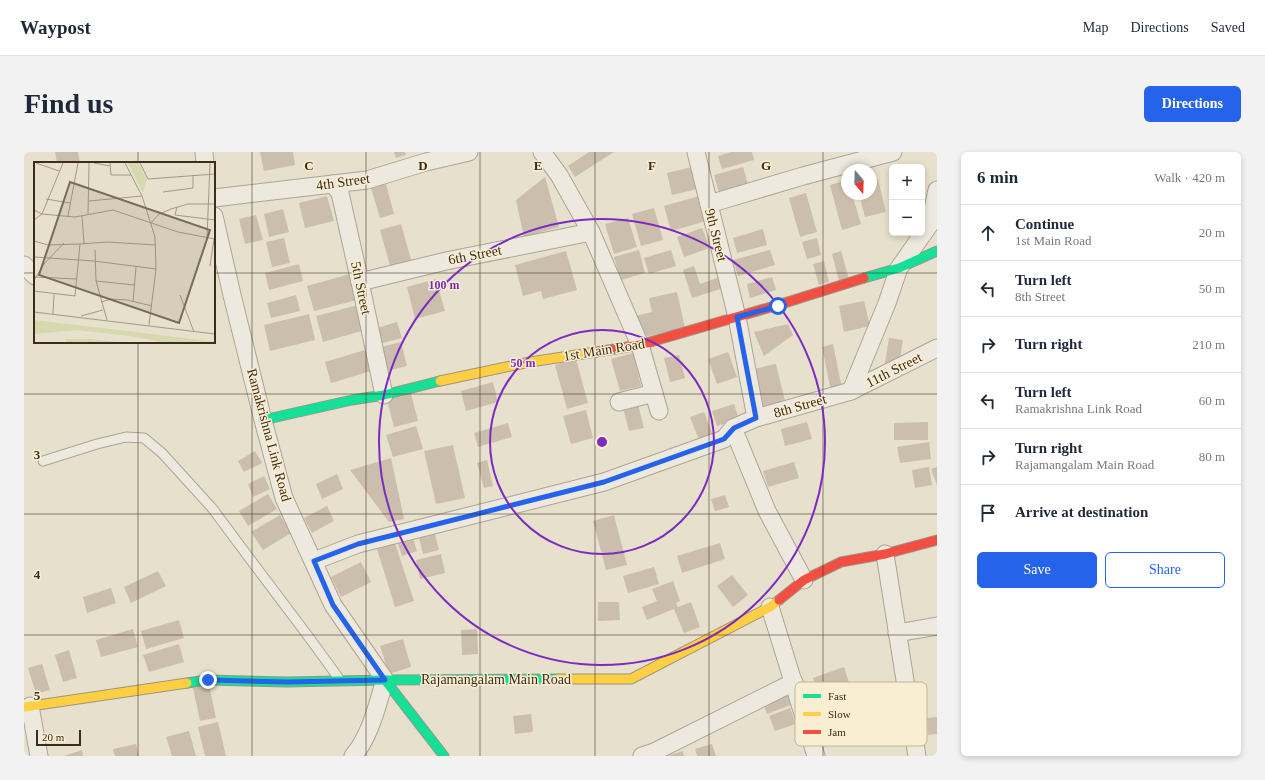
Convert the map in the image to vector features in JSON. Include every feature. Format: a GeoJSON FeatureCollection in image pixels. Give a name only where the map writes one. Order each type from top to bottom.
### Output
{"type":"FeatureCollection","features":[{"type":"Feature","properties":{"kind":"street"},"geometry":{"type":"LineString","coordinates":[[204,152],[205,162]]}},
{"type":"Feature","properties":{"kind":"street","name":"4th Street"},"geometry":{"type":"LineString","coordinates":[[215,198],[367,180],[426,162],[469,152]]}},
{"type":"Feature","properties":{"kind":"street"},"geometry":{"type":"LineString","coordinates":[[542,152],[559,175],[591,232],[640,345],[659,411]]}},
{"type":"Feature","properties":{"kind":"street","name":"9th Street"},"geometry":{"type":"LineString","coordinates":[[696,152],[737,317]]}},
{"type":"Feature","properties":{"kind":"street"},"geometry":{"type":"LineString","coordinates":[[709,204],[803,176],[893,152]]}},
{"type":"Feature","properties":{"kind":"street","name":"5th Street"},"geometry":{"type":"LineString","coordinates":[[333,184],[340,193],[384,395]]}},
{"type":"Feature","properties":{"kind":"street"},"geometry":{"type":"LineString","coordinates":[[851,391],[887,303],[899,268],[930,224],[937,190]]}},
{"type":"Feature","properties":{"kind":"street","name":"Ramakrishna Link Road"},"geometry":{"type":"LineString","coordinates":[[215,222],[263,420],[284,498],[333,605],[385,680],[444,756]]}},
{"type":"Feature","properties":{"kind":"street","name":"6th Street"},"geometry":{"type":"LineString","coordinates":[[360,282],[446,261],[591,232]]}},
{"type":"Feature","properties":{"kind":"street","name":"1st Main Road"},"geometry":{"type":"LineString","coordinates":[[263,420],[352,400],[384,395],[454,377],[530,362],[640,345],[899,268],[937,251]]}},
{"type":"Feature","properties":{"kind":"street"},"geometry":{"type":"LineString","coordinates":[[24,265],[34,275]]}},
{"type":"Feature","properties":{"kind":"street","name":"8th Street"},"geometry":{"type":"LineString","coordinates":[[737,317],[756,418],[851,391]]}},
{"type":"Feature","properties":{"kind":"street","name":"11th Street"},"geometry":{"type":"LineString","coordinates":[[851,391],[937,348]]}},
{"type":"Feature","properties":{"kind":"street"},"geometry":{"type":"LineString","coordinates":[[619,402],[654,393]]}},
{"type":"Feature","properties":{"kind":"street"},"geometry":{"type":"LineString","coordinates":[[314,561],[358,544],[604,482],[724,439],[734,428],[756,418]]}},
{"type":"Feature","properties":{"kind":"street"},"geometry":{"type":"LineString","coordinates":[[734,428],[767,511],[804,580]]}},
{"type":"Feature","properties":{"kind":"street","name":"Rajamangalam Main Road"},"geometry":{"type":"LineString","coordinates":[[27,707],[208,680],[287,682],[631,679],[770,607],[804,580],[841,562],[885,554],[937,540]]}},
{"type":"Feature","properties":{"kind":"street"},"geometry":{"type":"LineString","coordinates":[[885,554],[905,682]]}},
{"type":"Feature","properties":{"kind":"street"},"geometry":{"type":"LineString","coordinates":[[770,607],[795,685]]}},
{"type":"Feature","properties":{"kind":"street"},"geometry":{"type":"LineString","coordinates":[[897,633],[937,626]]}},
{"type":"Feature","properties":{"kind":"street"},"geometry":{"type":"LineString","coordinates":[[353,756],[358,751],[370,726],[385,680]]}},
{"type":"Feature","properties":{"kind":"street"},"geometry":{"type":"LineString","coordinates":[[642,756],[654,752],[794,682]]}},
{"type":"Feature","properties":{"kind":"street"},"geometry":{"type":"LineString","coordinates":[[27,707],[39,756]]}},
{"type":"Feature","properties":{"kind":"street"},"geometry":{"type":"LineString","coordinates":[[813,746],[816,756]]}},
{"type":"Feature","properties":{"kind":"street"},"geometry":{"type":"LineString","coordinates":[[915,746],[917,756]]}},
{"type":"Feature","properties":{"kind":"lane"},"geometry":{"type":"LineString","coordinates":[[43,461],[97,444],[126,437],[144,438],[162,453],[212,508],[341,681]]}},
{"type":"Feature","properties":{"kind":"building"},"geometry":{"type":"Polygon","coordinates":[[[55,152],[78,152],[80,162],[57,162],[55,152]]]}},
{"type":"Feature","properties":{"kind":"building"},"geometry":{"type":"Polygon","coordinates":[[[260,152],[293,152],[295,165],[264,171],[260,152]]]}},
{"type":"Feature","properties":{"kind":"building"},"geometry":{"type":"Polygon","coordinates":[[[394,152],[405,152],[406,155],[396,158],[394,152]]]}},
{"type":"Feature","properties":{"kind":"building"},"geometry":{"type":"Polygon","coordinates":[[[589,152],[614,152],[575,177],[568,166],[589,152]]]}},
{"type":"Feature","properties":{"kind":"building"},"geometry":{"type":"Polygon","coordinates":[[[731,152],[752,152],[754,160],[722,169],[718,156],[731,152]]]}},
{"type":"Feature","properties":{"kind":"building"},"geometry":{"type":"Polygon","coordinates":[[[692,167],[697,189],[672,195],[667,173],[692,167]]]}},
{"type":"Feature","properties":{"kind":"building"},"geometry":{"type":"Polygon","coordinates":[[[743,167],[749,188],[720,196],[714,175],[743,167]]]}},
{"type":"Feature","properties":{"kind":"building"},"geometry":{"type":"Polygon","coordinates":[[[545,177],[559,227],[524,237],[516,200],[545,177]]]}},
{"type":"Feature","properties":{"kind":"building"},"geometry":{"type":"Polygon","coordinates":[[[877,179],[886,212],[865,217],[861,200],[877,200],[877,179]]]}},
{"type":"Feature","properties":{"kind":"building"},"geometry":{"type":"Polygon","coordinates":[[[841,182],[841,200],[854,200],[861,224],[842,230],[830,185],[841,182]]]}},
{"type":"Feature","properties":{"kind":"building"},"geometry":{"type":"Polygon","coordinates":[[[386,184],[394,214],[380,218],[371,188],[386,184]]]}},
{"type":"Feature","properties":{"kind":"building"},"geometry":{"type":"Polygon","coordinates":[[[806,193],[817,232],[800,237],[789,198],[806,193]]]}},
{"type":"Feature","properties":{"kind":"building"},"geometry":{"type":"Polygon","coordinates":[[[327,196],[334,221],[305,228],[299,203],[327,196]]]}},
{"type":"Feature","properties":{"kind":"building"},"geometry":{"type":"Polygon","coordinates":[[[699,196],[706,221],[671,231],[664,206],[699,196]]]}},
{"type":"Feature","properties":{"kind":"building"},"geometry":{"type":"Polygon","coordinates":[[[654,208],[663,240],[641,246],[632,214],[654,208]]]}},
{"type":"Feature","properties":{"kind":"building"},"geometry":{"type":"Polygon","coordinates":[[[283,209],[289,232],[269,237],[264,214],[283,209]]]}},
{"type":"Feature","properties":{"kind":"building"},"geometry":{"type":"Polygon","coordinates":[[[256,215],[263,240],[245,244],[239,219],[256,215]]]}},
{"type":"Feature","properties":{"kind":"building"},"geometry":{"type":"Polygon","coordinates":[[[628,218],[637,247],[614,254],[605,224],[628,218]]]}},
{"type":"Feature","properties":{"kind":"building"},"geometry":{"type":"Polygon","coordinates":[[[401,224],[412,263],[391,269],[380,230],[401,224]]]}},
{"type":"Feature","properties":{"kind":"building"},"geometry":{"type":"Polygon","coordinates":[[[702,228],[710,248],[684,257],[677,237],[702,228]]]}},
{"type":"Feature","properties":{"kind":"building"},"geometry":{"type":"Polygon","coordinates":[[[763,229],[767,245],[737,253],[733,238],[763,229]]]}},
{"type":"Feature","properties":{"kind":"building"},"geometry":{"type":"Polygon","coordinates":[[[284,238],[290,263],[272,267],[266,242],[284,238]]]}},
{"type":"Feature","properties":{"kind":"building"},"geometry":{"type":"Polygon","coordinates":[[[817,238],[821,255],[807,259],[802,242],[817,238]]]}},
{"type":"Feature","properties":{"kind":"building"},"geometry":{"type":"Polygon","coordinates":[[[639,250],[645,273],[621,280],[614,257],[639,250]]]}},
{"type":"Feature","properties":{"kind":"building"},"geometry":{"type":"Polygon","coordinates":[[[671,250],[676,266],[649,274],[644,258],[671,250]]]}},
{"type":"Feature","properties":{"kind":"building"},"geometry":{"type":"Polygon","coordinates":[[[770,250],[775,265],[738,276],[733,260],[770,250]]]}},
{"type":"Feature","properties":{"kind":"building"},"geometry":{"type":"Polygon","coordinates":[[[566,251],[577,290],[543,299],[541,291],[523,296],[515,265],[566,251]]]}},
{"type":"Feature","properties":{"kind":"building"},"geometry":{"type":"Polygon","coordinates":[[[841,251],[849,279],[839,281],[832,254],[841,251]]]}},
{"type":"Feature","properties":{"kind":"building"},"geometry":{"type":"Polygon","coordinates":[[[824,261],[829,282],[819,285],[813,264],[824,261]]]}},
{"type":"Feature","properties":{"kind":"building"},"geometry":{"type":"Polygon","coordinates":[[[299,264],[303,281],[269,290],[265,273],[299,264]]]}},
{"type":"Feature","properties":{"kind":"building"},"geometry":{"type":"Polygon","coordinates":[[[694,266],[700,284],[720,277],[724,288],[692,298],[683,270],[694,266]]]}},
{"type":"Feature","properties":{"kind":"building"},"geometry":{"type":"Polygon","coordinates":[[[350,274],[357,300],[314,311],[307,286],[350,274]]]}},
{"type":"Feature","properties":{"kind":"building"},"geometry":{"type":"Polygon","coordinates":[[[772,277],[776,290],[750,298],[747,284],[772,277]]]}},
{"type":"Feature","properties":{"kind":"building"},"geometry":{"type":"Polygon","coordinates":[[[436,279],[445,311],[415,319],[407,287],[436,279]]]}},
{"type":"Feature","properties":{"kind":"building"},"geometry":{"type":"Polygon","coordinates":[[[677,292],[685,328],[640,338],[635,316],[652,312],[649,298],[677,292]]]}},
{"type":"Feature","properties":{"kind":"building"},"geometry":{"type":"Polygon","coordinates":[[[296,295],[300,311],[271,318],[267,303],[296,295]]]}},
{"type":"Feature","properties":{"kind":"building"},"geometry":{"type":"Polygon","coordinates":[[[864,301],[870,326],[844,332],[839,306],[864,301]]]}},
{"type":"Feature","properties":{"kind":"building"},"geometry":{"type":"Polygon","coordinates":[[[358,305],[365,330],[323,342],[316,316],[358,305]]]}},
{"type":"Feature","properties":{"kind":"building"},"geometry":{"type":"Polygon","coordinates":[[[309,314],[315,340],[270,351],[264,325],[309,314]]]}},
{"type":"Feature","properties":{"kind":"building"},"geometry":{"type":"Polygon","coordinates":[[[397,322],[402,338],[379,344],[374,329],[397,322]]]}},
{"type":"Feature","properties":{"kind":"building"},"geometry":{"type":"Polygon","coordinates":[[[788,324],[793,335],[764,356],[754,332],[788,324]]]}},
{"type":"Feature","properties":{"kind":"building"},"geometry":{"type":"Polygon","coordinates":[[[889,338],[903,340],[899,365],[885,363],[889,338]]]}},
{"type":"Feature","properties":{"kind":"building"},"geometry":{"type":"Polygon","coordinates":[[[401,342],[407,366],[383,372],[377,348],[401,342]]]}},
{"type":"Feature","properties":{"kind":"building"},"geometry":{"type":"Polygon","coordinates":[[[833,344],[842,388],[831,391],[822,347],[833,344]]]}},
{"type":"Feature","properties":{"kind":"building"},"geometry":{"type":"Polygon","coordinates":[[[365,350],[371,371],[331,383],[325,362],[365,350]]]}},
{"type":"Feature","properties":{"kind":"building"},"geometry":{"type":"Polygon","coordinates":[[[728,352],[737,377],[717,384],[708,359],[728,352]]]}},
{"type":"Feature","properties":{"kind":"building"},"geometry":{"type":"Polygon","coordinates":[[[633,353],[641,386],[620,391],[611,359],[633,353]]]}},
{"type":"Feature","properties":{"kind":"building"},"geometry":{"type":"Polygon","coordinates":[[[679,355],[685,378],[670,382],[664,358],[679,355]]]}},
{"type":"Feature","properties":{"kind":"building"},"geometry":{"type":"Polygon","coordinates":[[[576,359],[588,403],[567,409],[555,365],[576,359]]]}},
{"type":"Feature","properties":{"kind":"building"},"geometry":{"type":"Polygon","coordinates":[[[776,364],[786,405],[760,411],[749,370],[776,364]]]}},
{"type":"Feature","properties":{"kind":"building"},"geometry":{"type":"Polygon","coordinates":[[[493,382],[498,402],[466,411],[461,391],[493,382]]]}},
{"type":"Feature","properties":{"kind":"building"},"geometry":{"type":"Polygon","coordinates":[[[411,394],[418,421],[394,427],[387,400],[411,394]]]}},
{"type":"Feature","properties":{"kind":"building"},"geometry":{"type":"Polygon","coordinates":[[[638,404],[644,428],[629,431],[623,408],[638,404]]]}},
{"type":"Feature","properties":{"kind":"building"},"geometry":{"type":"Polygon","coordinates":[[[734,404],[739,419],[717,426],[712,411],[734,404]]]}},
{"type":"Feature","properties":{"kind":"building"},"geometry":{"type":"Polygon","coordinates":[[[586,410],[593,438],[571,444],[563,416],[586,410]]]}},
{"type":"Feature","properties":{"kind":"building"},"geometry":{"type":"Polygon","coordinates":[[[704,412],[713,435],[699,440],[690,417],[704,412]]]}},
{"type":"Feature","properties":{"kind":"building"},"geometry":{"type":"Polygon","coordinates":[[[807,422],[812,439],[785,446],[781,429],[807,422]]]}},
{"type":"Feature","properties":{"kind":"building"},"geometry":{"type":"Polygon","coordinates":[[[928,422],[928,440],[894,440],[894,423],[928,422]]]}},
{"type":"Feature","properties":{"kind":"building"},"geometry":{"type":"Polygon","coordinates":[[[508,423],[512,437],[478,447],[474,433],[508,423]]]}},
{"type":"Feature","properties":{"kind":"building"},"geometry":{"type":"Polygon","coordinates":[[[416,426],[423,449],[393,457],[386,435],[416,426]]]}},
{"type":"Feature","properties":{"kind":"building"},"geometry":{"type":"Polygon","coordinates":[[[929,442],[931,459],[900,463],[897,447],[929,442]]]}},
{"type":"Feature","properties":{"kind":"building"},"geometry":{"type":"Polygon","coordinates":[[[453,445],[465,498],[436,504],[424,451],[453,445]]]}},
{"type":"Feature","properties":{"kind":"building"},"geometry":{"type":"Polygon","coordinates":[[[255,451],[262,463],[244,472],[238,461],[255,451]]]}},
{"type":"Feature","properties":{"kind":"building"},"geometry":{"type":"Polygon","coordinates":[[[391,458],[404,519],[389,522],[350,470],[391,458]]]}},
{"type":"Feature","properties":{"kind":"building"},"geometry":{"type":"Polygon","coordinates":[[[487,460],[493,486],[484,488],[477,463],[487,460]]]}},
{"type":"Feature","properties":{"kind":"building"},"geometry":{"type":"Polygon","coordinates":[[[794,462],[799,478],[768,487],[763,471],[794,462]]]}},
{"type":"Feature","properties":{"kind":"building"},"geometry":{"type":"Polygon","coordinates":[[[929,467],[932,485],[915,488],[912,470],[929,467]]]}},
{"type":"Feature","properties":{"kind":"building"},"geometry":{"type":"Polygon","coordinates":[[[937,467],[937,485],[931,469],[937,467]]]}},
{"type":"Feature","properties":{"kind":"building"},"geometry":{"type":"Polygon","coordinates":[[[337,474],[343,489],[322,499],[316,484],[337,474]]]}},
{"type":"Feature","properties":{"kind":"building"},"geometry":{"type":"Polygon","coordinates":[[[264,476],[270,489],[253,497],[248,484],[264,476]]]}},
{"type":"Feature","properties":{"kind":"building"},"geometry":{"type":"Polygon","coordinates":[[[268,494],[277,509],[248,526],[239,511],[268,494]]]}},
{"type":"Feature","properties":{"kind":"building"},"geometry":{"type":"Polygon","coordinates":[[[725,495],[729,507],[715,511],[711,499],[725,495]]]}},
{"type":"Feature","properties":{"kind":"building"},"geometry":{"type":"Polygon","coordinates":[[[327,506],[334,521],[312,533],[304,518],[327,506]]]}},
{"type":"Feature","properties":{"kind":"building"},"geometry":{"type":"Polygon","coordinates":[[[280,515],[291,533],[263,550],[251,532],[280,515]]]}},
{"type":"Feature","properties":{"kind":"building"},"geometry":{"type":"Polygon","coordinates":[[[614,515],[627,565],[606,570],[593,521],[614,515]]]}},
{"type":"Feature","properties":{"kind":"building"},"geometry":{"type":"Polygon","coordinates":[[[434,530],[439,550],[423,554],[418,534],[434,530]]]}},
{"type":"Feature","properties":{"kind":"building"},"geometry":{"type":"Polygon","coordinates":[[[412,536],[417,551],[402,556],[397,541],[412,536]]]}},
{"type":"Feature","properties":{"kind":"building"},"geometry":{"type":"Polygon","coordinates":[[[395,543],[414,601],[395,607],[377,549],[395,543]]]}},
{"type":"Feature","properties":{"kind":"building"},"geometry":{"type":"Polygon","coordinates":[[[720,543],[725,559],[682,573],[677,556],[720,543]]]}},
{"type":"Feature","properties":{"kind":"building"},"geometry":{"type":"Polygon","coordinates":[[[441,554],[445,573],[420,579],[416,560],[441,554]]]}},
{"type":"Feature","properties":{"kind":"building"},"geometry":{"type":"Polygon","coordinates":[[[361,562],[371,582],[341,597],[331,577],[361,562]]]}},
{"type":"Feature","properties":{"kind":"building"},"geometry":{"type":"Polygon","coordinates":[[[654,567],[659,584],[628,593],[623,576],[654,567]]]}},
{"type":"Feature","properties":{"kind":"building"},"geometry":{"type":"Polygon","coordinates":[[[158,571],[166,586],[131,603],[124,587],[158,571]]]}},
{"type":"Feature","properties":{"kind":"building"},"geometry":{"type":"Polygon","coordinates":[[[732,575],[748,595],[733,607],[717,586],[732,575]]]}},
{"type":"Feature","properties":{"kind":"building"},"geometry":{"type":"Polygon","coordinates":[[[673,581],[680,601],[676,603],[678,607],[691,602],[700,627],[684,633],[674,609],[647,620],[642,607],[657,601],[652,589],[673,581]]]}},
{"type":"Feature","properties":{"kind":"building"},"geometry":{"type":"Polygon","coordinates":[[[111,588],[116,603],[87,613],[83,597],[111,588]]]}},
{"type":"Feature","properties":{"kind":"building"},"geometry":{"type":"Polygon","coordinates":[[[598,602],[619,602],[620,620],[598,621],[598,602]]]}},
{"type":"Feature","properties":{"kind":"building"},"geometry":{"type":"Polygon","coordinates":[[[179,620],[184,638],[146,649],[141,631],[179,620]]]}},
{"type":"Feature","properties":{"kind":"building"},"geometry":{"type":"Polygon","coordinates":[[[133,629],[138,647],[101,657],[96,640],[133,629]]]}},
{"type":"Feature","properties":{"kind":"building"},"geometry":{"type":"Polygon","coordinates":[[[477,629],[478,654],[462,655],[461,630],[477,629]]]}},
{"type":"Feature","properties":{"kind":"building"},"geometry":{"type":"Polygon","coordinates":[[[403,639],[411,667],[389,674],[380,646],[403,639]]]}},
{"type":"Feature","properties":{"kind":"building"},"geometry":{"type":"Polygon","coordinates":[[[179,644],[184,662],[149,672],[143,655],[179,644]]]}},
{"type":"Feature","properties":{"kind":"building"},"geometry":{"type":"Polygon","coordinates":[[[69,650],[77,678],[63,682],[55,655],[69,650]]]}},
{"type":"Feature","properties":{"kind":"building"},"geometry":{"type":"Polygon","coordinates":[[[42,664],[50,690],[36,694],[28,668],[42,664]]]}},
{"type":"Feature","properties":{"kind":"building"},"geometry":{"type":"Polygon","coordinates":[[[844,667],[849,682],[814,682],[813,678],[844,667]]]}},
{"type":"Feature","properties":{"kind":"building"},"geometry":{"type":"Polygon","coordinates":[[[209,685],[216,718],[200,721],[193,688],[209,685]]]}},
{"type":"Feature","properties":{"kind":"building"},"geometry":{"type":"Polygon","coordinates":[[[786,692],[791,705],[767,714],[762,700],[786,692]]]}},
{"type":"Feature","properties":{"kind":"building"},"geometry":{"type":"Polygon","coordinates":[[[790,708],[795,724],[775,731],[769,716],[790,708]]]}},
{"type":"Feature","properties":{"kind":"building"},"geometry":{"type":"Polygon","coordinates":[[[531,714],[532,732],[515,734],[513,716],[531,714]]]}},
{"type":"Feature","properties":{"kind":"building"},"geometry":{"type":"Polygon","coordinates":[[[937,717],[937,734],[928,735],[927,718],[937,717]]]}},
{"type":"Feature","properties":{"kind":"building"},"geometry":{"type":"Polygon","coordinates":[[[218,722],[226,756],[205,756],[198,727],[218,722]]]}},
{"type":"Feature","properties":{"kind":"building"},"geometry":{"type":"Polygon","coordinates":[[[189,731],[196,756],[172,756],[166,737],[189,731]]]}},
{"type":"Feature","properties":{"kind":"building"},"geometry":{"type":"Polygon","coordinates":[[[136,744],[139,756],[115,756],[113,749],[136,744]]]}},
{"type":"Feature","properties":{"kind":"building"},"geometry":{"type":"Polygon","coordinates":[[[712,744],[716,756],[697,756],[695,749],[712,744]]]}},
{"type":"Feature","properties":{"kind":"building"},"geometry":{"type":"Polygon","coordinates":[[[82,750],[83,756],[64,756],[82,750]]]}},
{"type":"Feature","properties":{"kind":"building"},"geometry":{"type":"Polygon","coordinates":[[[683,751],[684,756],[666,756],[683,751]]]}},
{"type":"Feature","properties":{"kind":"traffic: fast"},"geometry":{"type":"LineString","coordinates":[[864,278],[899,268],[937,251]]}},
{"type":"Feature","properties":{"kind":"traffic: fast"},"geometry":{"type":"LineString","coordinates":[[263,420],[352,400],[384,395],[440,381]]}},
{"type":"Feature","properties":{"kind":"traffic: fast"},"geometry":{"type":"LineString","coordinates":[[187,683],[208,680],[287,682],[558,679]]}},
{"type":"Feature","properties":{"kind":"traffic: fast"},"geometry":{"type":"LineString","coordinates":[[385,680],[444,756]]}},
{"type":"Feature","properties":{"kind":"traffic: slow"},"geometry":{"type":"LineString","coordinates":[[440,381],[530,362],[596,352]]}},
{"type":"Feature","properties":{"kind":"traffic: slow"},"geometry":{"type":"LineString","coordinates":[[558,679],[631,679],[770,607],[779,600]]}},
{"type":"Feature","properties":{"kind":"traffic: slow"},"geometry":{"type":"LineString","coordinates":[[24,707],[187,683]]}},
{"type":"Feature","properties":{"kind":"traffic: jam"},"geometry":{"type":"LineString","coordinates":[[596,352],[640,345],[778,305],[864,278]]}},
{"type":"Feature","properties":{"kind":"traffic: jam"},"geometry":{"type":"LineString","coordinates":[[779,600],[804,580],[841,562],[885,554],[937,540]]}},
{"type":"Feature","properties":{"kind":"route"},"geometry":{"type":"LineString","coordinates":[[208,680],[309,682],[385,680],[333,605],[314,561],[358,544],[604,482],[724,439],[734,428],[756,418],[737,317],[778,306]]}}]}
